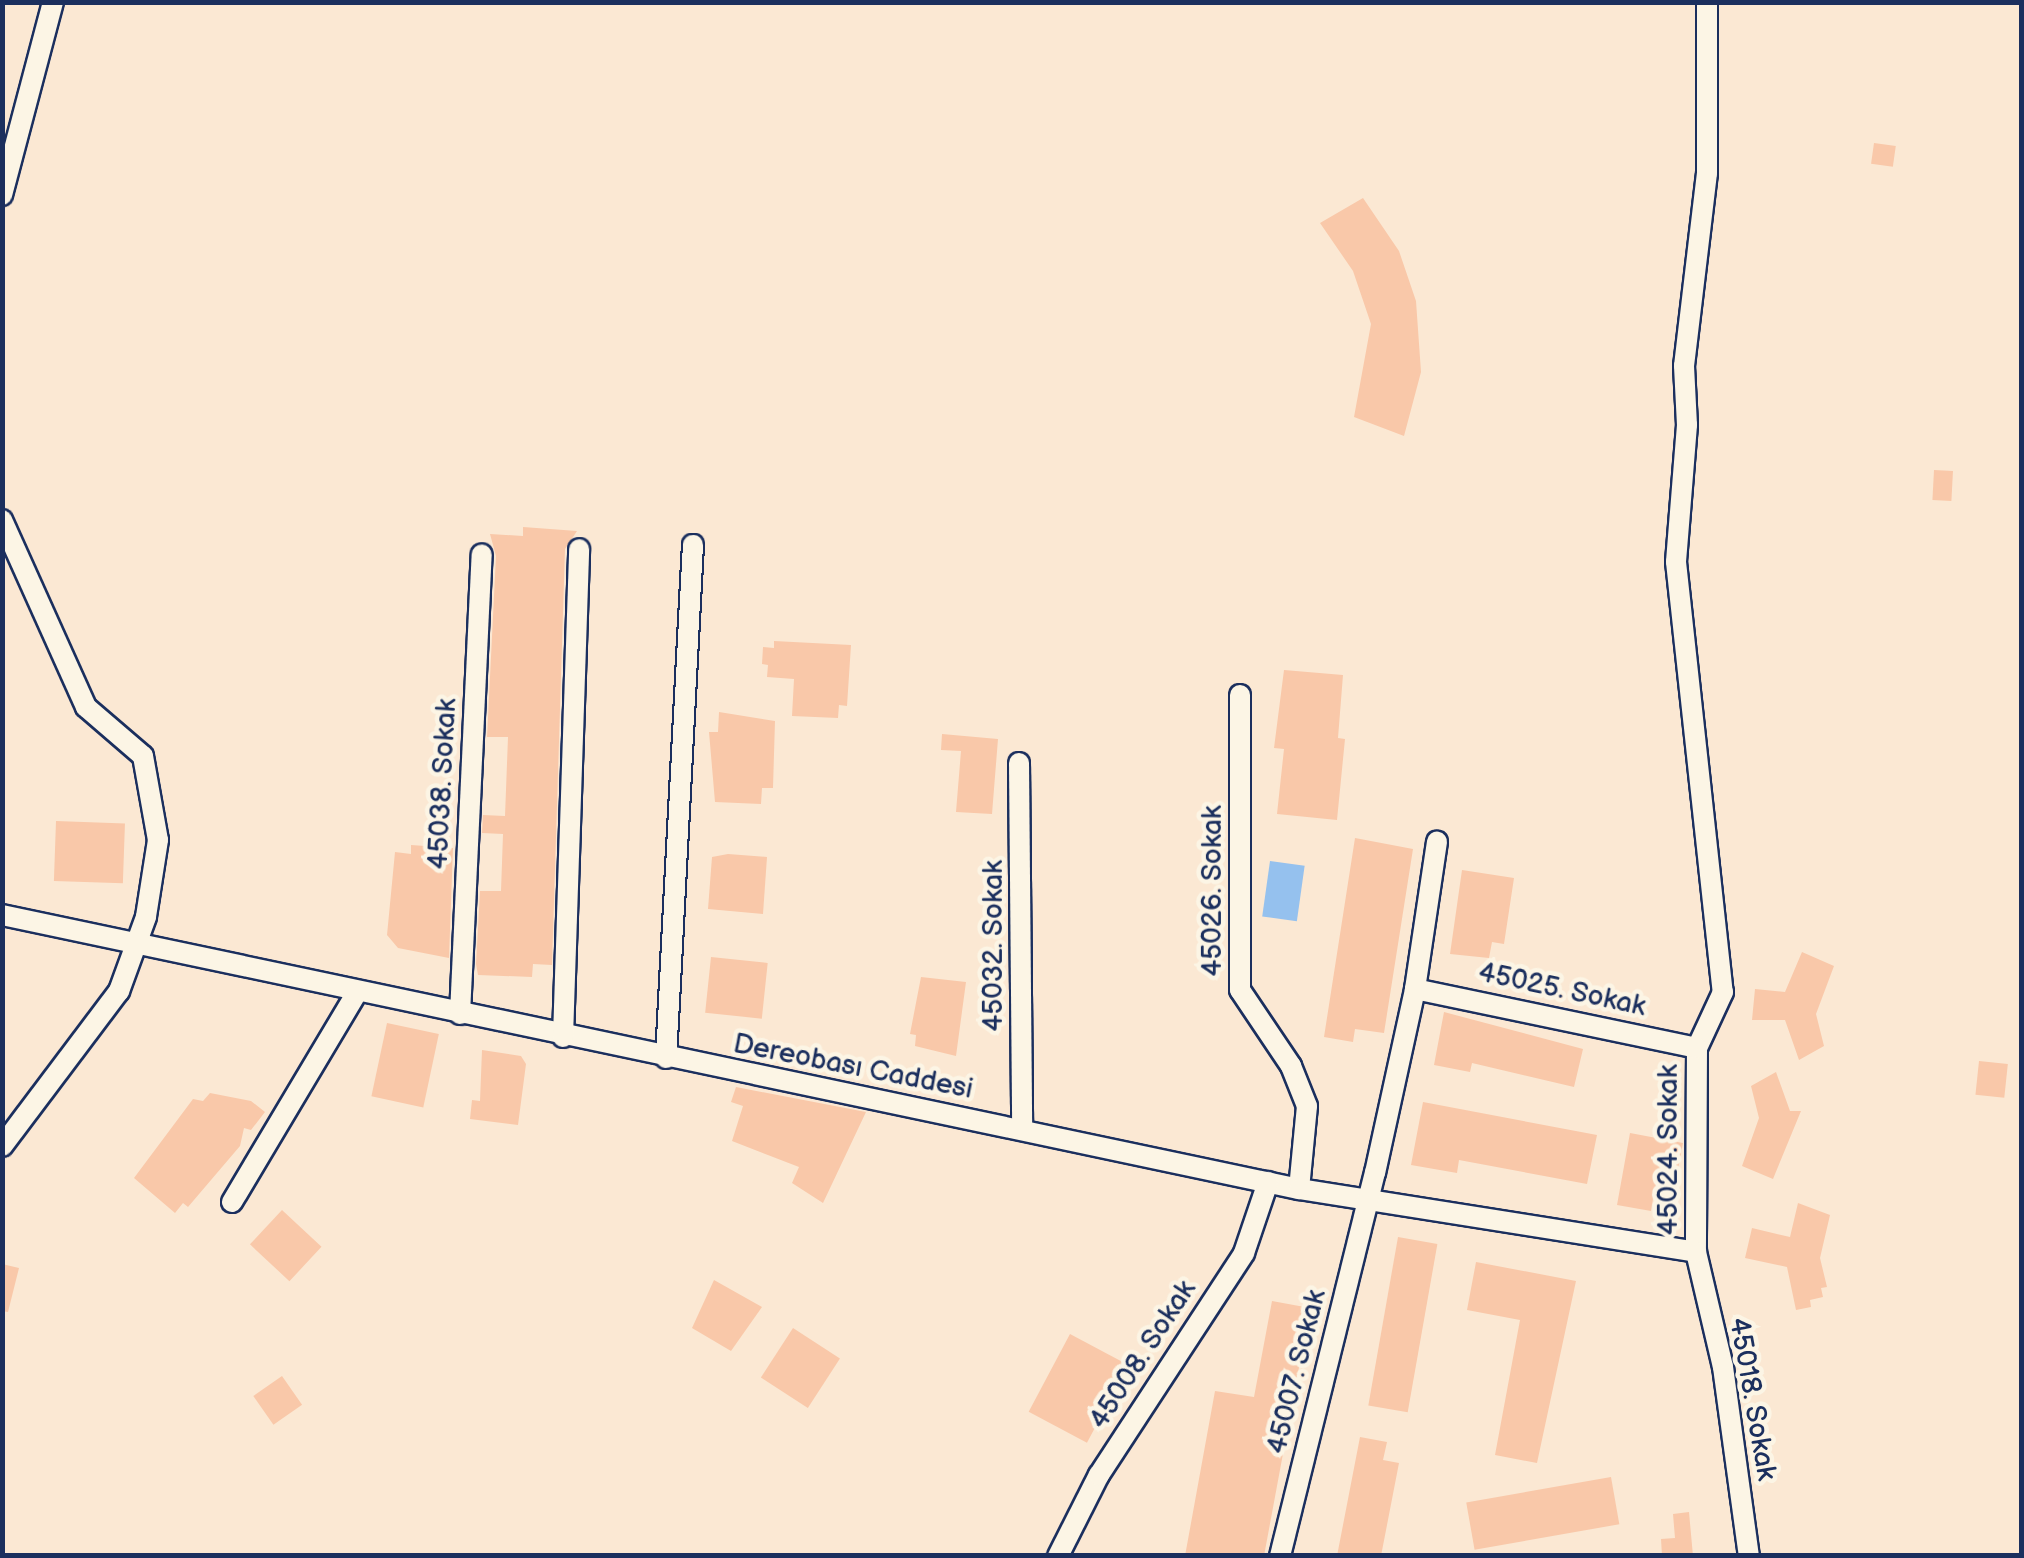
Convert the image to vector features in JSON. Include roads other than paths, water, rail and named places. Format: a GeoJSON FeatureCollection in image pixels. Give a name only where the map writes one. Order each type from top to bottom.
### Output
{"type":"FeatureCollection","features":[{"type":"Feature","properties":{"kind":"street"},"geometry":{"type":"LineString","coordinates":[[2,196],[53,2]]}},
{"type":"Feature","properties":{"kind":"street"},"geometry":{"type":"LineString","coordinates":[[1697,1048],[1722,992],[1676,562],[1687,424],[1684,366],[1707,173],[1706,2]]}},
{"type":"Feature","properties":{"kind":"street"},"geometry":{"type":"LineString","coordinates":[[2,520],[86,707],[143,756],[158,840],[146,917],[107,1012],[2,1146]]}},
{"type":"Feature","properties":{"kind":"street"},"geometry":{"type":"LineString","coordinates":[[666,1058],[692,546]]}},
{"type":"Feature","properties":{"kind":"street"},"geometry":{"type":"LineString","coordinates":[[563,1037],[579,549]]}},
{"type":"Feature","properties":{"kind":"street","name":"45038. Sokak"},"geometry":{"type":"LineString","coordinates":[[460,1014],[482,556]]}},
{"type":"Feature","properties":{"kind":"street","name":"45026. Sokak"},"geometry":{"type":"LineString","coordinates":[[1240,695],[1240,990],[1291,1066],[1308,1106],[1299,1188]]}},
{"type":"Feature","properties":{"kind":"street","name":"45032. Sokak"},"geometry":{"type":"LineString","coordinates":[[1019,763],[1022,1128]]}},
{"type":"Feature","properties":{"kind":"street"},"geometry":{"type":"LineString","coordinates":[[1367,1201],[1415,989],[1436,842]]}},
{"type":"Feature","properties":{"kind":"street","name":"Dereobası Caddesi"},"geometry":{"type":"LineString","coordinates":[[2,915],[356,994],[1022,1128],[1268,1182],[1696,1252]]}},
{"type":"Feature","properties":{"kind":"street","name":"45025. Sokak"},"geometry":{"type":"LineString","coordinates":[[1415,989],[1697,1048]]}},
{"type":"Feature","properties":{"kind":"street"},"geometry":{"type":"LineString","coordinates":[[232,1202],[356,994]]}},
{"type":"Feature","properties":{"kind":"street","name":"45024. Sokak"},"geometry":{"type":"LineString","coordinates":[[1696,1252],[1697,1048]]}},
{"type":"Feature","properties":{"kind":"street","name":"45008. Sokak"},"geometry":{"type":"LineString","coordinates":[[1058,1556],[1099,1475],[1244,1252],[1268,1182]]}},
{"type":"Feature","properties":{"kind":"street","name":"45007. Sokak"},"geometry":{"type":"LineString","coordinates":[[1280,1556],[1367,1201]]}},
{"type":"Feature","properties":{"kind":"street","name":"45018. Sokak"},"geometry":{"type":"LineString","coordinates":[[1696,1252],[1723,1367],[1750,1556]]}},
{"type":"Feature","properties":{"kind":"water"},"geometry":{"type":"Polygon","coordinates":[[[1270,861],[1305,866],[1297,921],[1262,916],[1270,861]]]}}]}
